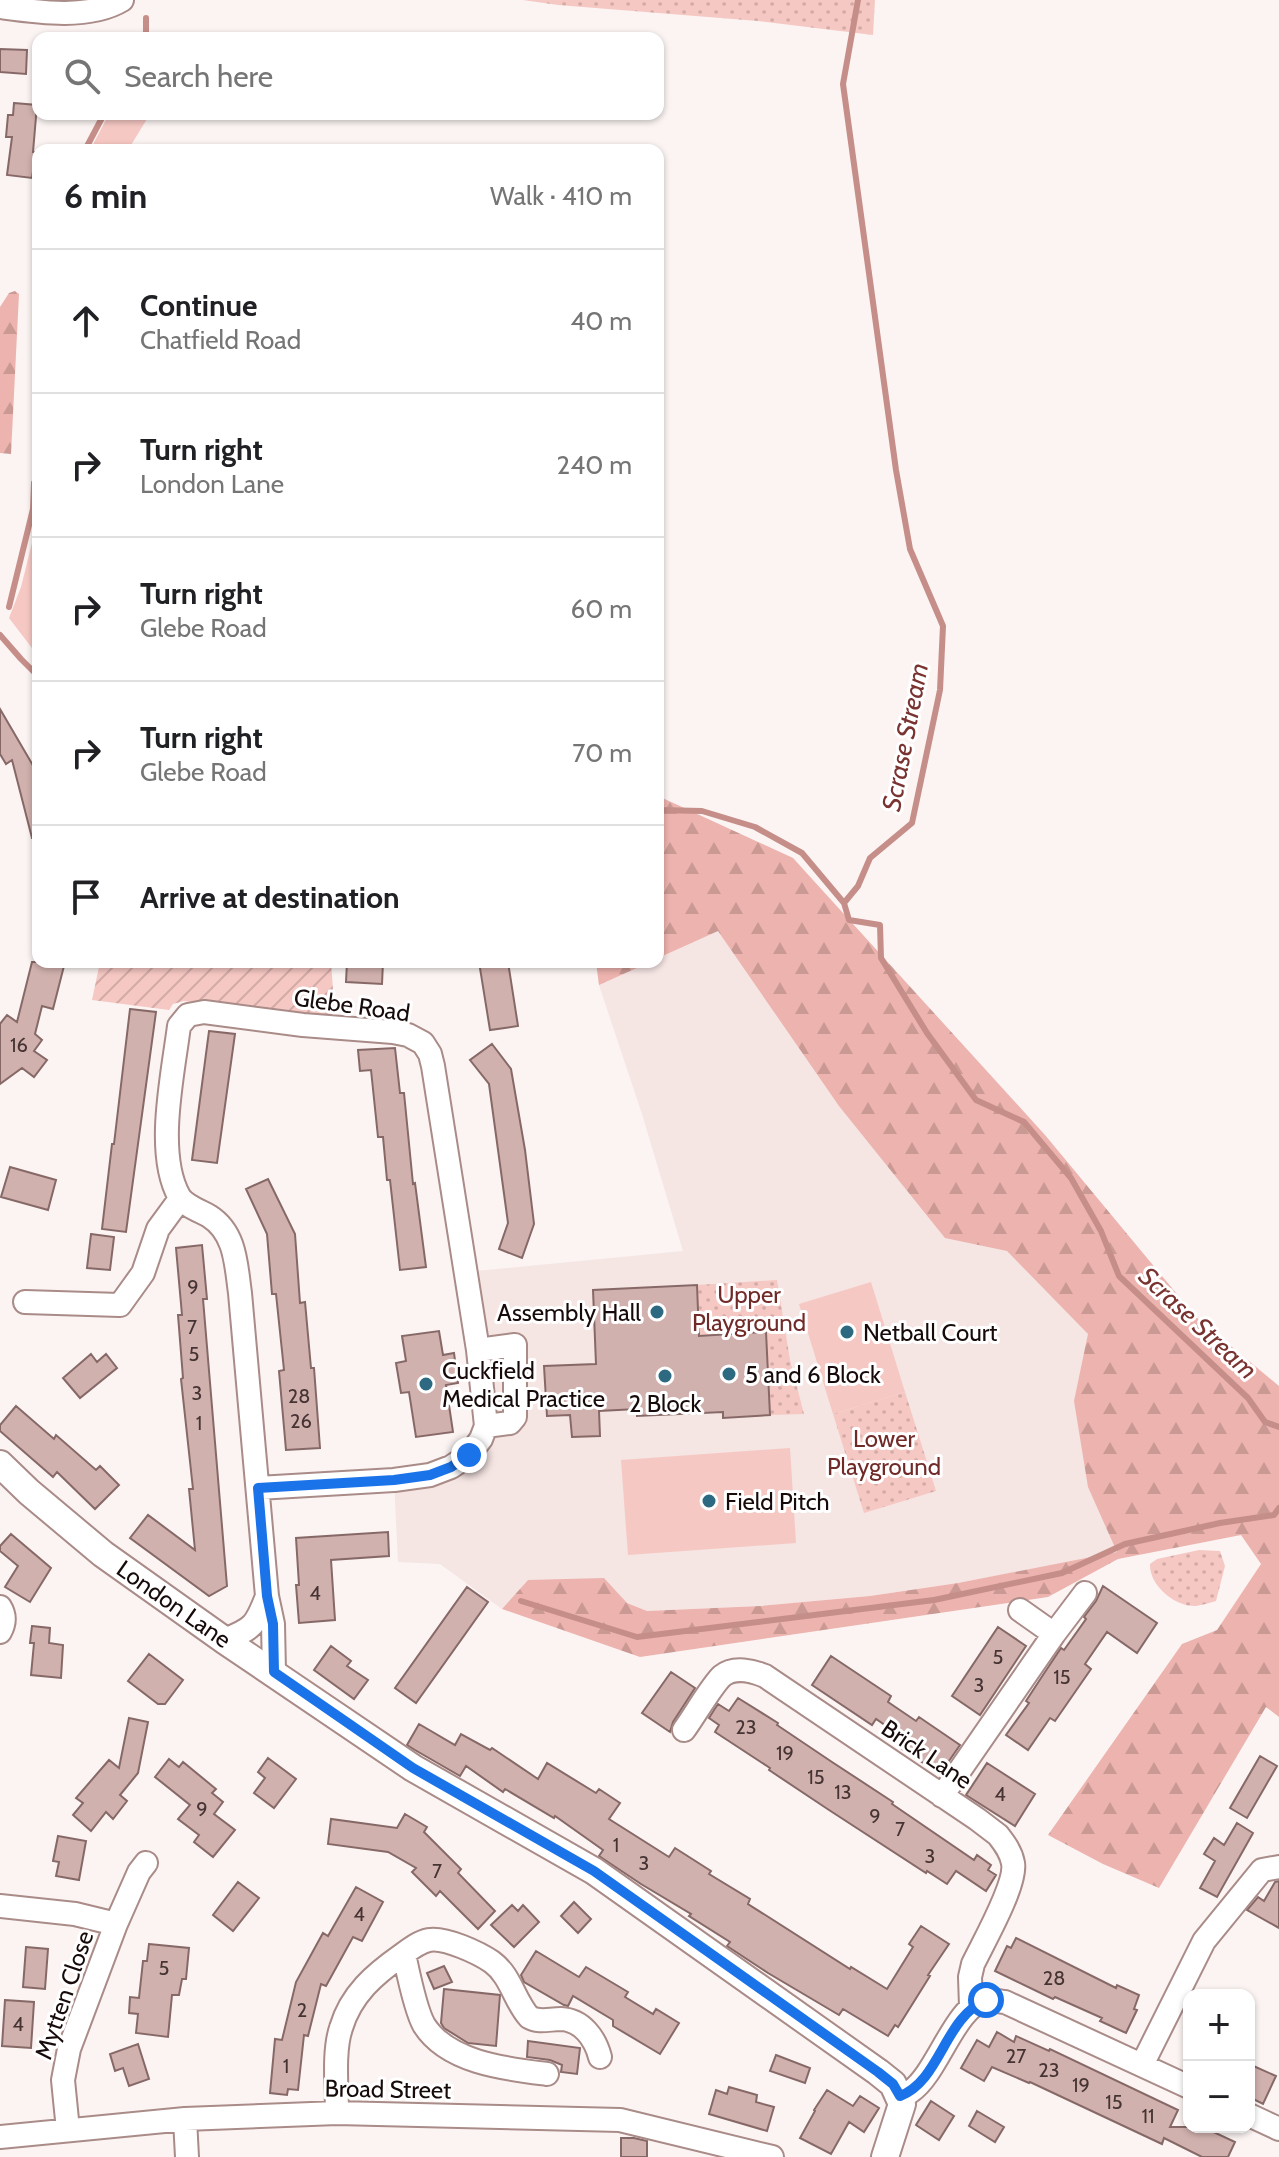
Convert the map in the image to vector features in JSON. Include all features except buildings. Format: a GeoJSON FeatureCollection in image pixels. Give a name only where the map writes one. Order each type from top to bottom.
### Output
{"type":"FeatureCollection","features":[{"type":"Feature","properties":{"kind":"main road","name":"London Lane"},"geometry":{"type":"LineString","coordinates":[[0,1464],[103,1554],[224,1640],[413,1768],[594,1871],[878,2072],[893,2084],[900,2096]]}},
{"type":"Feature","properties":{"kind":"main road"},"geometry":{"type":"LineString","coordinates":[[885,2157],[902,2104],[900,2096]]}},
{"type":"Feature","properties":{"kind":"street"},"geometry":{"type":"LineString","coordinates":[[0,7],[48,13],[89,10],[122,0]]}},
{"type":"Feature","properties":{"kind":"street","name":"Glebe Road"},"geometry":{"type":"LineString","coordinates":[[180,1199],[167,1165],[167,1126],[179,1026],[188,1015],[204,1012],[303,1025],[393,1032],[423,1043],[433,1066],[478,1350],[486,1426]]}},
{"type":"Feature","properties":{"kind":"street"},"geometry":{"type":"LineString","coordinates":[[25,1302],[120,1305],[143,1273],[158,1229],[180,1199],[216,1220],[233,1244],[267,1596],[273,1624],[274,1672]]}},
{"type":"Feature","properties":{"kind":"street"},"geometry":{"type":"LineString","coordinates":[[258,1488],[394,1480],[430,1475],[451,1467],[469,1455],[486,1426],[510,1423],[515,1417],[515,1345],[478,1350]]}},
{"type":"Feature","properties":{"kind":"street"},"geometry":{"type":"LineString","coordinates":[[942,1796],[1085,1593]]}},
{"type":"Feature","properties":{"kind":"street"},"geometry":{"type":"LineString","coordinates":[[224,1640],[246,1632],[259,1617],[267,1596]]}},
{"type":"Feature","properties":{"kind":"street"},"geometry":{"type":"LineString","coordinates":[[0,1607],[4,1621],[0,1632]]}},
{"type":"Feature","properties":{"kind":"street"},"geometry":{"type":"LineString","coordinates":[[1020,1610],[1054,1634]]}},
{"type":"Feature","properties":{"kind":"street","name":"Brick Lane"},"geometry":{"type":"LineString","coordinates":[[684,1730],[721,1676],[744,1670],[755,1672],[998,1835],[1009,1850],[1015,1867],[1011,1884],[973,1964],[971,2006]]}},
{"type":"Feature","properties":{"kind":"street","name":"Mytten Close"},"geometry":{"type":"LineString","coordinates":[[68,2130],[63,2080],[69,2049],[116,1924],[146,1863]]}},
{"type":"Feature","properties":{"kind":"street"},"geometry":{"type":"LineString","coordinates":[[1142,2065],[1204,1941],[1262,1870],[1279,1867]]}},
{"type":"Feature","properties":{"kind":"street","name":"Mytten Close"},"geometry":{"type":"LineString","coordinates":[[0,1906],[75,1914],[116,1924]]}},
{"type":"Feature","properties":{"kind":"street"},"geometry":{"type":"LineString","coordinates":[[337,2113],[338,2038],[345,2016],[369,1980],[429,1940],[440,1940],[491,1962],[503,1972],[529,2017],[534,2020],[563,2019],[577,2024],[591,2036],[600,2057]]}},
{"type":"Feature","properties":{"kind":"street"},"geometry":{"type":"LineString","coordinates":[[404,1954],[424,2024],[438,2040],[479,2063],[547,2074]]}},
{"type":"Feature","properties":{"kind":"street"},"geometry":{"type":"LineString","coordinates":[[900,2096],[911,2092],[923,2079],[971,2006],[986,2000],[1005,2002],[1183,2084]]}},
{"type":"Feature","properties":{"kind":"street","name":"Broad Street"},"geometry":{"type":"LineString","coordinates":[[0,2137],[185,2119],[337,2113],[620,2120],[772,2157]]}},
{"type":"Feature","properties":{"kind":"street"},"geometry":{"type":"LineString","coordinates":[[1255,2118],[1279,2129]]}},
{"type":"Feature","properties":{"kind":"street"},"geometry":{"type":"LineString","coordinates":[[185,2119],[187,2157]]}},
{"type":"Feature","properties":{"kind":"shaded area"},"geometry":{"type":"Polygon","coordinates":[[[664,799],[793,858],[1279,1456],[1118,1553],[870,1596],[760,1606],[647,1611],[627,1603],[528,1580],[502,1609],[440,1564],[398,1562],[394,1480],[430,1475],[481,1439],[466,1272],[683,1251],[599,985],[597,968],[664,968],[664,799]]]}},
{"type":"Feature","properties":{"kind":"green space"},"geometry":{"type":"Polygon","coordinates":[[[523,0],[875,0],[873,35],[758,21],[523,0]]]}},
{"type":"Feature","properties":{"kind":"green space"},"geometry":{"type":"Polygon","coordinates":[[[106,120],[146,120],[132,144],[93,144],[106,120]]]}},
{"type":"Feature","properties":{"kind":"green space"},"geometry":{"type":"Polygon","coordinates":[[[15,291],[19,294],[11,454],[0,453],[0,307],[9,293],[15,291]]]}},
{"type":"Feature","properties":{"kind":"green space"},"geometry":{"type":"Polygon","coordinates":[[[32,543],[32,648],[9,618],[32,543]]]}},
{"type":"Feature","properties":{"kind":"green space"},"geometry":{"type":"Polygon","coordinates":[[[664,799],[793,858],[1045,1135],[1196,1317],[1279,1386],[1279,1717],[1266,1707],[1159,1888],[1103,1864],[1048,1835],[1182,1644],[1217,1630],[1261,1564],[1241,1535],[1118,1559],[1048,1597],[640,1657],[502,1609],[528,1580],[604,1578],[627,1603],[647,1611],[760,1606],[870,1596],[958,1583],[1117,1552],[1088,1487],[1074,1401],[1088,1334],[1007,1251],[945,1238],[839,1106],[718,931],[664,955],[664,799]]]}},
{"type":"Feature","properties":{"kind":"green space"},"geometry":{"type":"Polygon","coordinates":[[[99,968],[331,968],[335,1016],[184,1001],[173,1004],[169,1010],[92,1000],[99,968]]]}},
{"type":"Feature","properties":{"kind":"green space"},"geometry":{"type":"Polygon","coordinates":[[[597,968],[637,968],[599,985],[597,968]]]}},
{"type":"Feature","properties":{"kind":"green space","name":"Upper Playground"},"geometry":{"type":"Polygon","coordinates":[[[777,1280],[790,1360],[804,1414],[770,1415],[766,1333],[699,1336],[697,1285],[777,1280]]]}},
{"type":"Feature","properties":{"kind":"green space","name":"Netball Court"},"geometry":{"type":"Polygon","coordinates":[[[871,1282],[905,1392],[833,1414],[799,1304],[871,1282]]]}},
{"type":"Feature","properties":{"kind":"green space","name":"Lower Playground"},"geometry":{"type":"Polygon","coordinates":[[[905,1392],[936,1491],[864,1513],[833,1414],[905,1392]]]}},
{"type":"Feature","properties":{"kind":"green space","name":"Field Pitch"},"geometry":{"type":"Polygon","coordinates":[[[790,1448],[796,1543],[628,1555],[621,1460],[790,1448]]]}},
{"type":"Feature","properties":{"kind":"green space"},"geometry":{"type":"Polygon","coordinates":[[[1199,1550],[1220,1551],[1225,1566],[1216,1601],[1196,1606],[1180,1603],[1159,1587],[1150,1564],[1157,1559],[1199,1550]]]}},
{"type":"Feature","properties":{"kind":"waterway","name":"Scrase Stream"},"geometry":{"type":"LineString","coordinates":[[858,0],[843,84],[896,470],[910,549],[943,626],[940,690],[912,823],[870,858],[858,886],[844,903],[849,920],[880,925],[881,958],[927,1033],[976,1100],[1024,1122],[1071,1178],[1101,1231],[1119,1276],[1248,1398],[1265,1422],[1279,1427]]}},
{"type":"Feature","properties":{"kind":"waterway"},"geometry":{"type":"LineString","coordinates":[[146,18],[146,32]]}},
{"type":"Feature","properties":{"kind":"waterway"},"geometry":{"type":"LineString","coordinates":[[88,144],[101,120]]}},
{"type":"Feature","properties":{"kind":"waterway"},"geometry":{"type":"LineString","coordinates":[[9,607],[32,513]]}},
{"type":"Feature","properties":{"kind":"waterway"},"geometry":{"type":"LineString","coordinates":[[0,635],[32,670]]}},
{"type":"Feature","properties":{"kind":"waterway"},"geometry":{"type":"LineString","coordinates":[[664,810],[702,811],[755,827],[802,853],[844,903]]}},
{"type":"Feature","properties":{"kind":"waterway"},"geometry":{"type":"LineString","coordinates":[[521,1601],[637,1637],[934,1600],[1062,1573],[1125,1544],[1220,1523],[1274,1515],[1279,1508]]}},
{"type":"Feature","properties":{"kind":"place","name":"Assembly Hall"},"geometry":{"type":"Point","coordinates":[657,1312]}},
{"type":"Feature","properties":{"kind":"place","name":"Netball Court"},"geometry":{"type":"Point","coordinates":[847,1332]}},
{"type":"Feature","properties":{"kind":"place","name":"5 and 6 Block"},"geometry":{"type":"Point","coordinates":[729,1374]}},
{"type":"Feature","properties":{"kind":"place","name":"2 Block"},"geometry":{"type":"Point","coordinates":[665,1376]}},
{"type":"Feature","properties":{"kind":"place","name":"Cuckfield Medical Practice"},"geometry":{"type":"Point","coordinates":[426,1384]}},
{"type":"Feature","properties":{"kind":"place","name":"Field Pitch"},"geometry":{"type":"Point","coordinates":[709,1501]}},
{"type":"Feature","properties":{"kind":"route"},"geometry":{"type":"LineString","coordinates":[[469,1455],[451,1467],[430,1475],[258,1488],[267,1596],[273,1624],[274,1672],[413,1768],[594,1871],[878,2072],[893,2084],[900,2096],[911,2092],[923,2079],[971,2006],[986,2000]]}}]}
